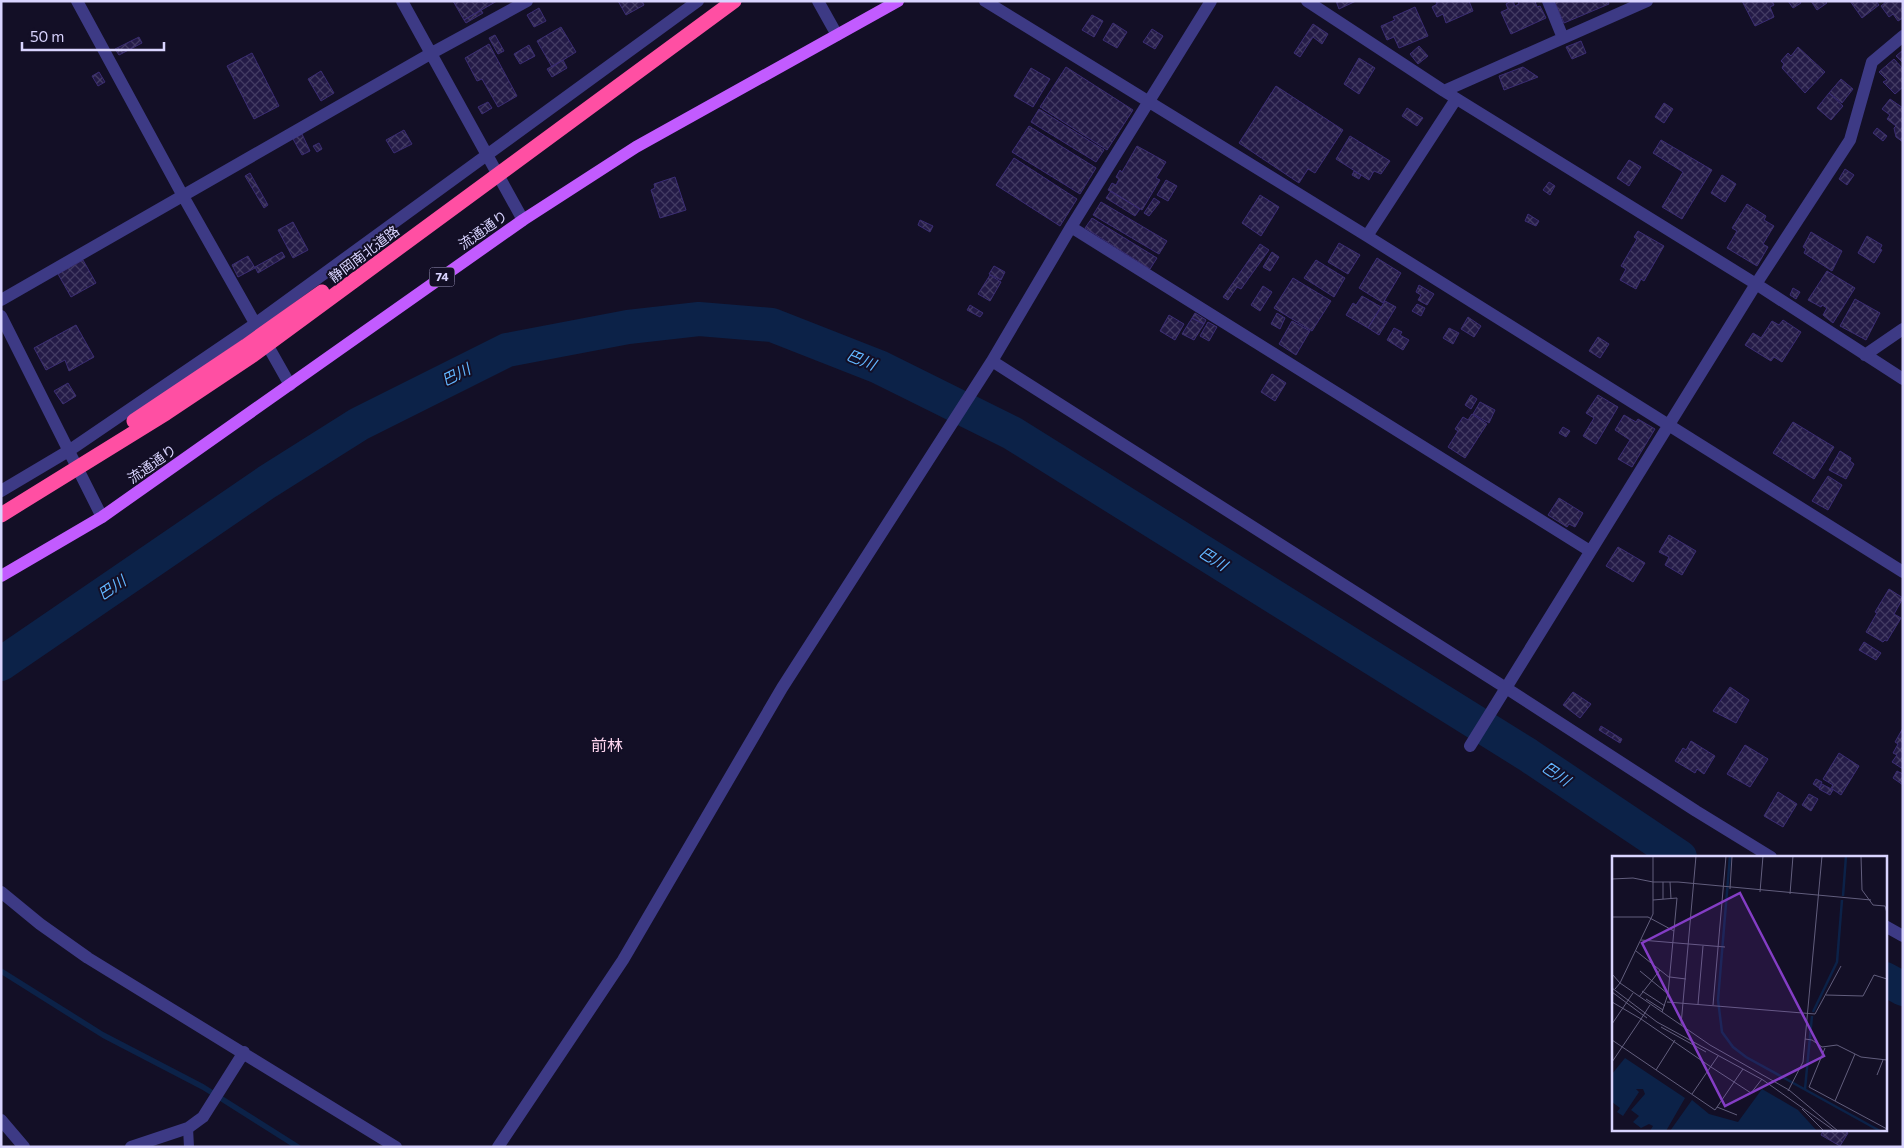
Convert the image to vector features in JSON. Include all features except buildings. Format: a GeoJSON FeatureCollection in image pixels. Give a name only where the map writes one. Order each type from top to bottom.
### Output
{"type":"FeatureCollection","features":[{"type":"Feature","properties":{"kind":"highway","name":"静岡南北道路"},"geometry":{"type":"LineString","coordinates":[[1,503],[161,404],[246,346],[351,272],[717,1]]}},
{"type":"Feature","properties":{"kind":"highway","name":"静岡南北道路"},"geometry":{"type":"LineString","coordinates":[[1,514],[166,413],[253,355],[734,1]]}},
{"type":"Feature","properties":{"kind":"main road","name":"流通通り"},"geometry":{"type":"LineString","coordinates":[[1,576],[102,518],[523,220],[636,147],[898,1]]}},
{"type":"Feature","properties":{"kind":"street"},"geometry":{"type":"LineString","coordinates":[[77,1],[182,196],[290,385]]}},
{"type":"Feature","properties":{"kind":"street"},"geometry":{"type":"LineString","coordinates":[[402,1],[523,220]]}},
{"type":"Feature","properties":{"kind":"street"},"geometry":{"type":"LineString","coordinates":[[1,300],[430,54],[528,1]]}},
{"type":"Feature","properties":{"kind":"street"},"geometry":{"type":"LineString","coordinates":[[1,491],[70,450],[254,324],[698,1]]}},
{"type":"Feature","properties":{"kind":"street"},"geometry":{"type":"LineString","coordinates":[[818,1],[837,35]]}},
{"type":"Feature","properties":{"kind":"street"},"geometry":{"type":"LineString","coordinates":[[985,1],[1367,236],[1903,572]]}},
{"type":"Feature","properties":{"kind":"street"},"geometry":{"type":"LineString","coordinates":[[498,1147],[623,960],[782,688],[992,361],[1071,228],[1211,1]]}},
{"type":"Feature","properties":{"kind":"street"},"geometry":{"type":"LineString","coordinates":[[1306,1],[1456,99],[1756,284],[1903,379]]}},
{"type":"Feature","properties":{"kind":"street"},"geometry":{"type":"LineString","coordinates":[[1548,1],[1563,38]]}},
{"type":"Feature","properties":{"kind":"street"},"geometry":{"type":"LineString","coordinates":[[1444,91],[1647,1]]}},
{"type":"Feature","properties":{"kind":"street"},"geometry":{"type":"LineString","coordinates":[[1470,746],[1756,284],[1850,140],[1872,62],[1903,36]]}},
{"type":"Feature","properties":{"kind":"street"},"geometry":{"type":"LineString","coordinates":[[1367,236],[1456,99]]}},
{"type":"Feature","properties":{"kind":"street"},"geometry":{"type":"LineString","coordinates":[[1071,228],[1590,551]]}},
{"type":"Feature","properties":{"kind":"street"},"geometry":{"type":"LineString","coordinates":[[1,316],[70,450],[102,518]]}},
{"type":"Feature","properties":{"kind":"street"},"geometry":{"type":"LineString","coordinates":[[1865,355],[1903,329]]}},
{"type":"Feature","properties":{"kind":"street"},"geometry":{"type":"LineString","coordinates":[[992,361],[1769,856]]}},
{"type":"Feature","properties":{"kind":"street"},"geometry":{"type":"LineString","coordinates":[[1,892],[40,924],[88,958],[396,1147]]}},
{"type":"Feature","properties":{"kind":"street"},"geometry":{"type":"LineString","coordinates":[[1886,927],[1903,936]]}},
{"type":"Feature","properties":{"kind":"street"},"geometry":{"type":"LineString","coordinates":[[131,1147],[188,1128],[202,1117],[244,1052]]}},
{"type":"Feature","properties":{"kind":"street"},"geometry":{"type":"LineString","coordinates":[[1,1120],[24,1147]]}},
{"type":"Feature","properties":{"kind":"lane"},"geometry":{"type":"LineString","coordinates":[[188,1128],[190,1147]]}},
{"type":"Feature","properties":{"kind":"waterway","name":"巴川"},"geometry":{"type":"LineString","coordinates":[[1,664],[267,482],[359,424],[507,350],[628,327],[699,319],[772,325],[879,367],[1012,433],[1528,755],[1679,856]]}},
{"type":"Feature","properties":{"kind":"waterway"},"geometry":{"type":"LineString","coordinates":[[1,971],[103,1035],[203,1087],[298,1147]]}},
{"type":"Feature","properties":{"kind":"waterway","name":"巴川"},"geometry":{"type":"LineString","coordinates":[[1886,980],[1903,989]]}},
{"type":"Feature","properties":{"kind":"district","name":"前林"},"geometry":{"type":"Point","coordinates":[607,745]}}]}
